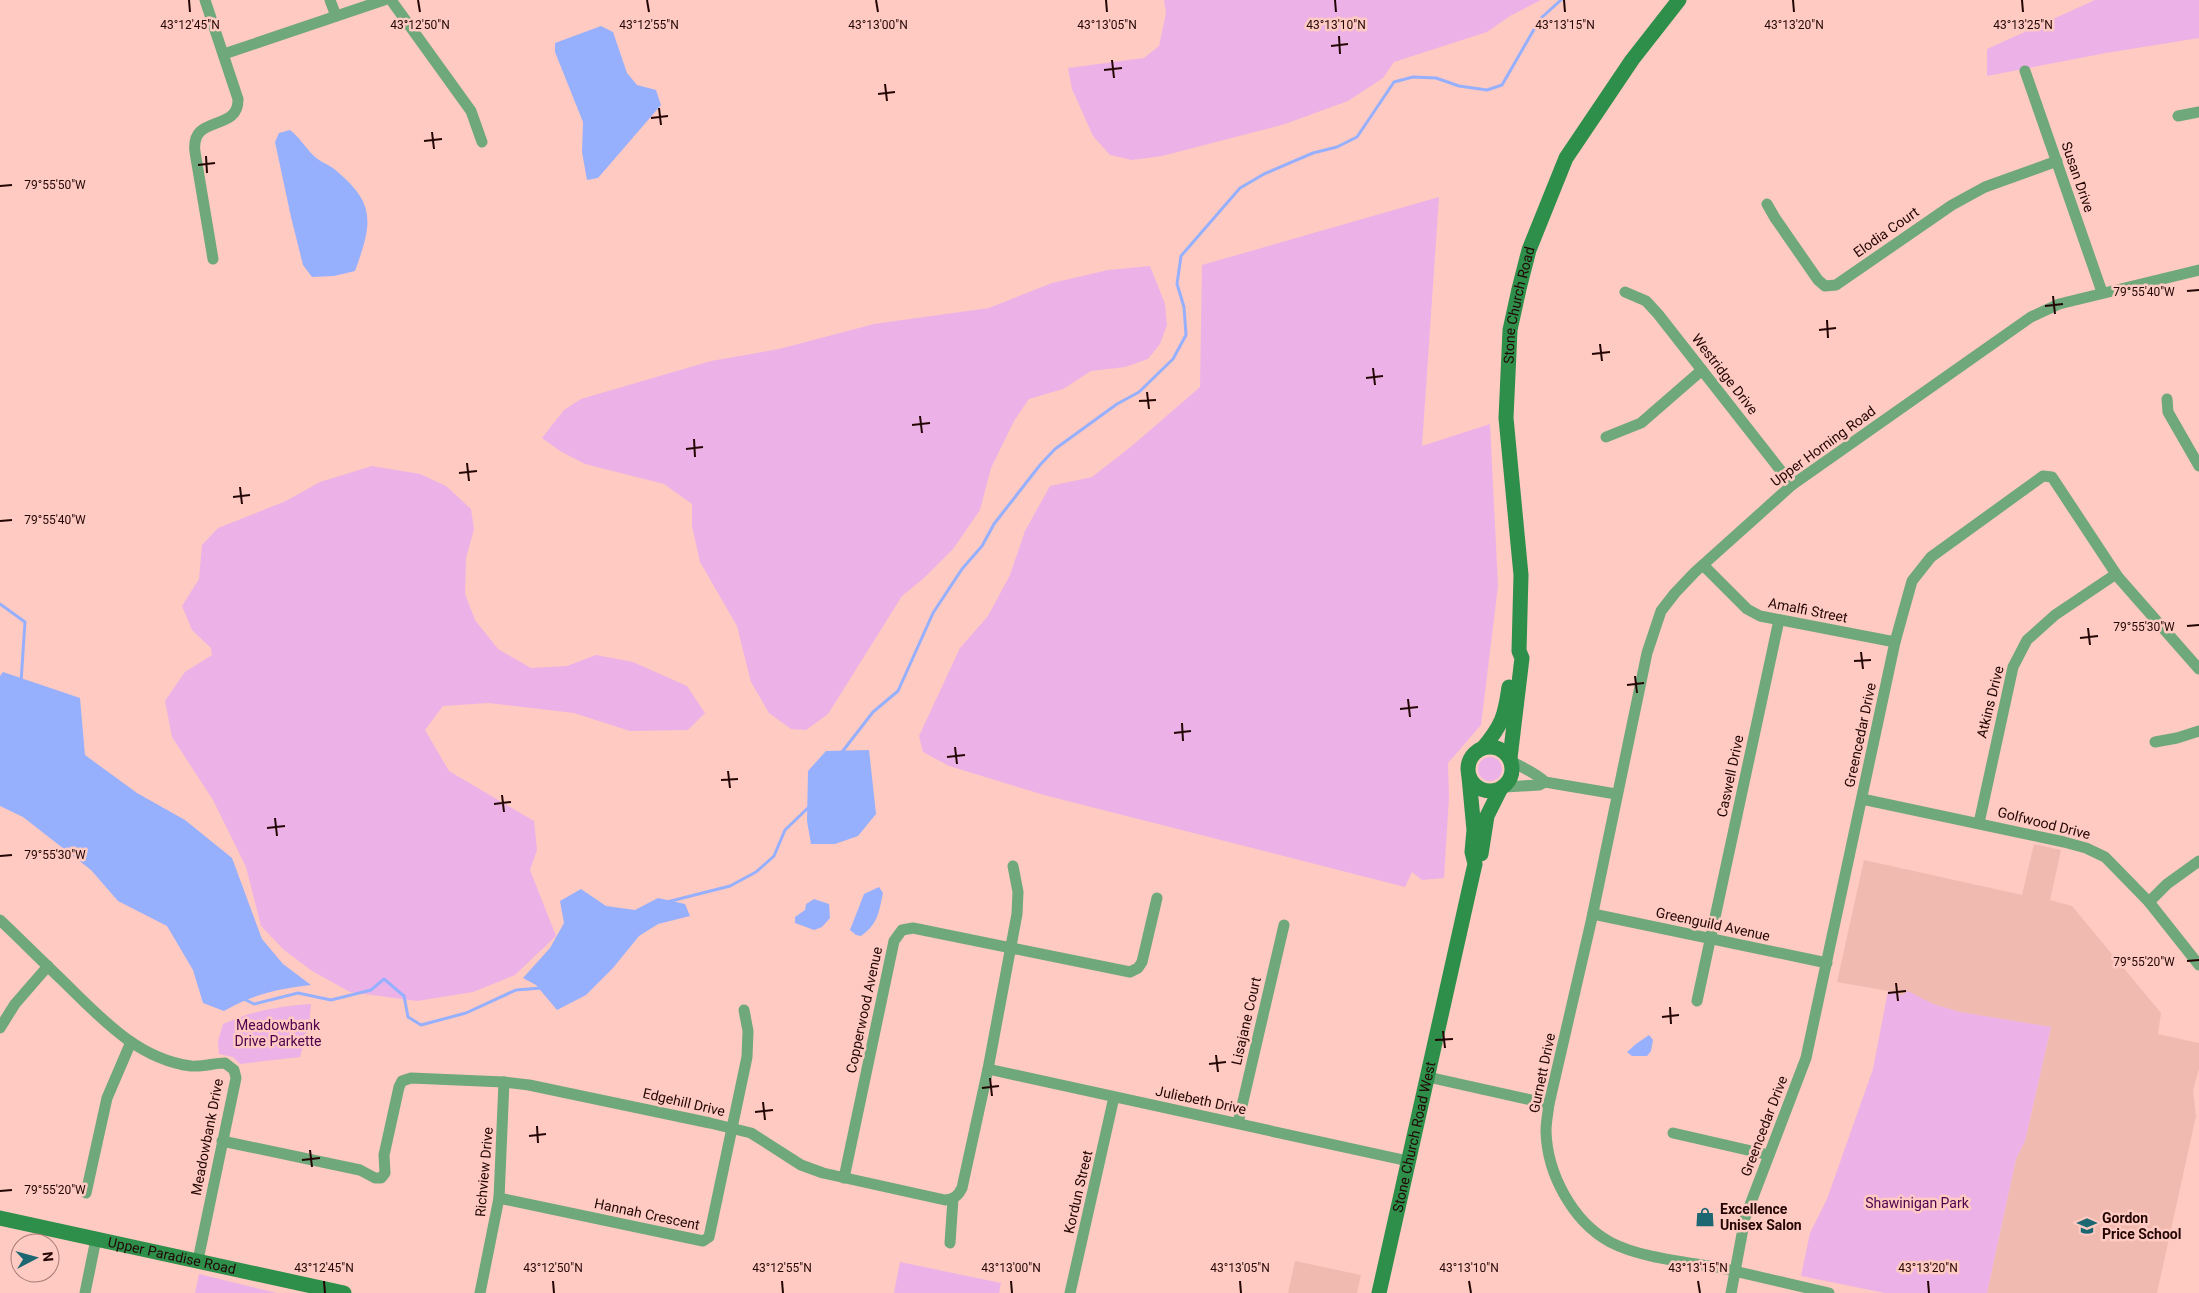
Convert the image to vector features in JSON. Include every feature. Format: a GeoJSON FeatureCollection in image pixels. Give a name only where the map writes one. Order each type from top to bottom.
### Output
{"type":"FeatureCollection","features":[{"type":"Feature","properties":{"kind":"main road","name":"Stone Church Road"},"geometry":{"type":"LineString","coordinates":[[1511,760],[1522,658],[1519,652],[1521,574],[1506,418],[1510,330],[1519,289],[1528,250],[1566,158],[1632,60],[1679,0]]}},
{"type":"Feature","properties":{"kind":"main road","name":"Stone Church Road"},"geometry":{"type":"LineString","coordinates":[[1483,748],[1498,732],[1503,721],[1512,656],[1519,652]]}},
{"type":"Feature","properties":{"kind":"main road"},"geometry":{"type":"LineString","coordinates":[[1483,748],[1498,748],[1511,760],[1513,773],[1490,807],[1481,854],[1475,864],[1472,852],[1474,830],[1468,767],[1470,760],[1477,751],[1483,748]]}},
{"type":"Feature","properties":{"kind":"main road"},"geometry":{"type":"LineString","coordinates":[[1470,777],[1476,786],[1482,790],[1489,792],[1502,788]]}},
{"type":"Feature","properties":{"kind":"main road","name":"Stone Church Road West"},"geometry":{"type":"LineString","coordinates":[[1379,1293],[1475,864]]}},
{"type":"Feature","properties":{"kind":"main road","name":"Upper Paradise Road"},"geometry":{"type":"LineString","coordinates":[[0,1218],[344,1293]]}},
{"type":"Feature","properties":{"kind":"street"},"geometry":{"type":"LineString","coordinates":[[205,0],[238,99],[238,107],[229,118],[203,128],[198,133],[194,145],[213,259]]}},
{"type":"Feature","properties":{"kind":"street"},"geometry":{"type":"LineString","coordinates":[[330,0],[336,16]]}},
{"type":"Feature","properties":{"kind":"street"},"geometry":{"type":"LineString","coordinates":[[224,54],[384,0]]}},
{"type":"Feature","properties":{"kind":"street"},"geometry":{"type":"LineString","coordinates":[[392,0],[471,110],[482,142]]}},
{"type":"Feature","properties":{"kind":"street","name":"Susan Drive"},"geometry":{"type":"LineString","coordinates":[[2025,71],[2102,292]]}},
{"type":"Feature","properties":{"kind":"street"},"geometry":{"type":"LineString","coordinates":[[2178,116],[2199,112]]}},
{"type":"Feature","properties":{"kind":"street","name":"Elodia Court"},"geometry":{"type":"LineString","coordinates":[[1768,204],[1775,218],[1818,280],[1826,286],[1836,286],[1952,205],[1985,187],[2057,161]]}},
{"type":"Feature","properties":{"kind":"street","name":"Upper Horning Road"},"geometry":{"type":"LineString","coordinates":[[1616,794],[1647,653],[1662,611],[1675,593],[1703,565],[1792,485],[2031,317],[2059,304],[2102,292],[2199,270]]}},
{"type":"Feature","properties":{"kind":"street","name":"Westridge Drive"},"geometry":{"type":"LineString","coordinates":[[1625,292],[1646,302],[1792,485]]}},
{"type":"Feature","properties":{"kind":"street"},"geometry":{"type":"LineString","coordinates":[[1606,437],[1641,423],[1702,370]]}},
{"type":"Feature","properties":{"kind":"street"},"geometry":{"type":"LineString","coordinates":[[2167,399],[2168,412],[2199,466]]}},
{"type":"Feature","properties":{"kind":"street","name":"Greencedar Drive"},"geometry":{"type":"LineString","coordinates":[[1731,1293],[1745,1218],[1806,1058],[1895,642],[1912,581],[1931,557],[2043,476],[2052,477],[2116,574],[2199,669]]}},
{"type":"Feature","properties":{"kind":"street","name":"Amalfi Street"},"geometry":{"type":"LineString","coordinates":[[1703,565],[1747,609],[1760,616],[1895,642]]}},
{"type":"Feature","properties":{"kind":"street","name":"Atkins Drive"},"geometry":{"type":"LineString","coordinates":[[1979,823],[2013,667],[2027,640],[2056,615],[2116,574]]}},
{"type":"Feature","properties":{"kind":"street","name":"Caswell Drive"},"geometry":{"type":"LineString","coordinates":[[1697,1001],[1779,620]]}},
{"type":"Feature","properties":{"kind":"street"},"geometry":{"type":"LineString","coordinates":[[2155,742],[2199,731]]}},
{"type":"Feature","properties":{"kind":"street"},"geometry":{"type":"LineString","coordinates":[[1511,760],[1524,770],[1541,776],[1545,782]]}},
{"type":"Feature","properties":{"kind":"street"},"geometry":{"type":"LineString","coordinates":[[1502,788],[1539,785],[1545,782],[1616,794]]}},
{"type":"Feature","properties":{"kind":"street","name":"Gurnett Drive"},"geometry":{"type":"LineString","coordinates":[[1616,794],[1593,914],[1549,1104],[1546,1130],[1553,1171],[1568,1200],[1588,1226],[1610,1242],[1641,1253],[1736,1271],[1829,1293]]}},
{"type":"Feature","properties":{"kind":"street","name":"Golfwood Drive"},"geometry":{"type":"LineString","coordinates":[[1862,799],[1979,823],[2086,848],[2105,857],[2149,902],[2199,965]]}},
{"type":"Feature","properties":{"kind":"street"},"geometry":{"type":"LineString","coordinates":[[2149,902],[2167,884],[2199,862]]}},
{"type":"Feature","properties":{"kind":"street"},"geometry":{"type":"LineString","coordinates":[[950,1243],[953,1199],[962,1188],[988,1069],[1018,901],[1013,866]]}},
{"type":"Feature","properties":{"kind":"street","name":"Copperwood Avenue"},"geometry":{"type":"LineString","coordinates":[[844,1178],[894,941],[902,930],[914,928],[1124,972],[1132,972],[1142,962],[1157,898]]}},
{"type":"Feature","properties":{"kind":"street","name":"Greenguild Avenue"},"geometry":{"type":"LineString","coordinates":[[1593,914],[1827,963]]}},
{"type":"Feature","properties":{"kind":"street","name":"Meadowbank Drive"},"geometry":{"type":"LineString","coordinates":[[0,920],[106,1022],[131,1042],[146,1051],[192,1066],[207,1066],[217,1063],[225,1063],[230,1066],[236,1078],[198,1260]]}},
{"type":"Feature","properties":{"kind":"street","name":"Lisajane Court"},"geometry":{"type":"LineString","coordinates":[[1238,1123],[1284,925]]}},
{"type":"Feature","properties":{"kind":"street"},"geometry":{"type":"LineString","coordinates":[[0,1028],[15,1004],[48,966]]}},
{"type":"Feature","properties":{"kind":"street","name":"Hannah Crescent"},"geometry":{"type":"LineString","coordinates":[[499,1198],[703,1241],[710,1237],[747,1057],[748,1031],[744,1010]]}},
{"type":"Feature","properties":{"kind":"street"},"geometry":{"type":"LineString","coordinates":[[86,1193],[107,1098],[131,1042]]}},
{"type":"Feature","properties":{"kind":"street","name":"Juliebeth Drive"},"geometry":{"type":"LineString","coordinates":[[988,1069],[1408,1161]]}},
{"type":"Feature","properties":{"kind":"street"},"geometry":{"type":"LineString","coordinates":[[1428,1077],[1549,1104]]}},
{"type":"Feature","properties":{"kind":"street","name":"Edgehill Drive"},"geometry":{"type":"LineString","coordinates":[[222,1141],[360,1170],[375,1178],[381,1178],[385,1173],[384,1155],[402,1081],[411,1078],[504,1082],[547,1088],[733,1128],[751,1133],[802,1164],[823,1173],[945,1200],[953,1199]]}},
{"type":"Feature","properties":{"kind":"street","name":"Richview Drive"},"geometry":{"type":"LineString","coordinates":[[480,1293],[499,1198],[504,1082]]}},
{"type":"Feature","properties":{"kind":"street","name":"Kordun Street"},"geometry":{"type":"LineString","coordinates":[[1070,1293],[1114,1097]]}},
{"type":"Feature","properties":{"kind":"street"},"geometry":{"type":"LineString","coordinates":[[1673,1133],[1769,1155]]}},
{"type":"Feature","properties":{"kind":"street"},"geometry":{"type":"LineString","coordinates":[[85,1293],[96,1239]]}},
{"type":"Feature","properties":{"kind":"shaded area"},"geometry":{"type":"Polygon","coordinates":[[[2034,844],[2061,850],[2050,900],[2072,906],[2161,1013],[2158,1034],[2199,1043],[2199,1069],[2193,1090],[2196,1116],[2157,1293],[1987,1293],[2016,1159],[2025,1141],[2051,1027],[1960,1012],[1888,991],[1837,982],[1864,860],[2022,895],[2034,844]]]}},
{"type":"Feature","properties":{"kind":"shaded area"},"geometry":{"type":"Polygon","coordinates":[[[1295,1261],[1361,1275],[1357,1293],[1288,1293],[1295,1261]]]}},
{"type":"Feature","properties":{"kind":"green space"},"geometry":{"type":"Polygon","coordinates":[[[1164,0],[1541,0],[1510,16],[1487,32],[1394,62],[1383,78],[1348,101],[1285,124],[1162,156],[1132,160],[1110,155],[1093,136],[1072,89],[1068,68],[1144,58],[1159,46],[1166,13],[1164,0]]]}},
{"type":"Feature","properties":{"kind":"green space"},"geometry":{"type":"Polygon","coordinates":[[[2095,0],[2199,0],[2199,38],[2106,53],[1987,76],[1987,49],[2095,0]]]}},
{"type":"Feature","properties":{"kind":"green space"},"geometry":{"type":"Polygon","coordinates":[[[1439,197],[1422,446],[1490,424],[1498,586],[1481,725],[1448,763],[1449,797],[1444,878],[1422,880],[1412,872],[1405,887],[1044,795],[949,766],[923,752],[919,736],[960,648],[988,616],[1010,575],[1025,531],[1050,486],[1092,477],[1133,445],[1200,387],[1202,265],[1439,197]]]}},
{"type":"Feature","properties":{"kind":"green space"},"geometry":{"type":"Polygon","coordinates":[[[1150,266],[1165,304],[1167,325],[1160,344],[1148,359],[1125,367],[1091,371],[1063,389],[1029,399],[1014,421],[991,468],[980,510],[953,549],[924,578],[902,596],[828,714],[806,730],[791,729],[769,713],[751,682],[737,626],[700,562],[692,526],[692,504],[664,484],[585,464],[560,451],[542,438],[564,410],[581,399],[711,361],[779,349],[874,324],[989,308],[1052,283],[1108,270],[1150,266]]]}},
{"type":"Feature","properties":{"kind":"green space"},"geometry":{"type":"Polygon","coordinates":[[[372,466],[420,474],[446,486],[471,509],[474,529],[466,558],[465,594],[475,620],[498,649],[531,668],[567,666],[596,655],[633,662],[687,686],[705,713],[688,730],[630,731],[574,713],[488,703],[443,706],[425,730],[449,771],[534,821],[537,850],[530,870],[556,936],[515,975],[473,992],[417,1001],[350,992],[312,971],[284,950],[261,926],[246,867],[213,800],[172,737],[165,701],[185,672],[212,655],[211,648],[192,630],[182,606],[199,579],[202,545],[218,528],[286,501],[320,482],[372,466]]]}},
{"type":"Feature","properties":{"kind":"green space"},"geometry":{"type":"Polygon","coordinates":[[[1490,757],[1498,761],[1502,769],[1498,777],[1490,781],[1482,777],[1478,769],[1482,761],[1490,757]]]}},
{"type":"Feature","properties":{"kind":"green space","name":"Shawinigan Park"},"geometry":{"type":"Polygon","coordinates":[[[1888,991],[1902,995],[1908,991],[1933,1004],[1960,1012],[2051,1027],[2025,1141],[2016,1159],[1987,1293],[1885,1293],[1801,1276],[1810,1233],[1827,1199],[1873,1069],[1888,991]]]}},
{"type":"Feature","properties":{"kind":"green space","name":"Meadowbank Drive Parkette"},"geometry":{"type":"Polygon","coordinates":[[[311,1004],[309,1025],[300,1057],[240,1064],[233,1057],[219,1054],[218,1041],[223,1024],[266,1010],[311,1004]]]}},
{"type":"Feature","properties":{"kind":"green space"},"geometry":{"type":"Polygon","coordinates":[[[900,1262],[1001,1283],[999,1293],[894,1293],[900,1262]]]}},
{"type":"Feature","properties":{"kind":"green space"},"geometry":{"type":"Polygon","coordinates":[[[199,1274],[277,1293],[195,1293],[199,1274]]]}},
{"type":"Feature","properties":{"kind":"water"},"geometry":{"type":"Polygon","coordinates":[[[601,26],[613,32],[627,73],[637,85],[656,90],[661,105],[598,178],[587,180],[582,152],[583,122],[555,52],[555,43],[601,26]]]}},
{"type":"Feature","properties":{"kind":"water"},"geometry":{"type":"Polygon","coordinates":[[[290,130],[316,158],[333,168],[347,180],[364,203],[367,214],[367,226],[355,271],[334,276],[312,277],[303,265],[275,142],[279,133],[290,130]]]}},
{"type":"Feature","properties":{"kind":"water"},"geometry":{"type":"Polygon","coordinates":[[[3,672],[80,698],[85,755],[137,793],[185,820],[232,858],[262,939],[283,964],[311,985],[266,993],[224,1011],[203,1003],[193,970],[167,926],[118,901],[91,870],[23,817],[0,806],[0,676],[3,672]]]}},
{"type":"Feature","properties":{"kind":"water"},"geometry":{"type":"Polygon","coordinates":[[[869,750],[876,814],[858,836],[835,844],[811,844],[807,821],[808,771],[826,751],[869,750]]]}},
{"type":"Feature","properties":{"kind":"water"},"geometry":{"type":"Polygon","coordinates":[[[879,887],[883,893],[877,917],[867,931],[861,936],[856,935],[850,930],[864,894],[879,887]]]}},
{"type":"Feature","properties":{"kind":"water"},"geometry":{"type":"Polygon","coordinates":[[[581,889],[606,906],[635,910],[658,898],[685,904],[690,916],[658,924],[639,936],[613,968],[586,995],[557,1010],[536,985],[523,978],[550,948],[564,923],[560,901],[581,889]]]}},
{"type":"Feature","properties":{"kind":"water"},"geometry":{"type":"Polygon","coordinates":[[[814,899],[829,904],[830,918],[822,927],[814,930],[795,923],[795,917],[805,910],[806,904],[814,899]]]}},
{"type":"Feature","properties":{"kind":"water"},"geometry":{"type":"Polygon","coordinates":[[[1649,1035],[1653,1040],[1651,1051],[1647,1056],[1632,1056],[1627,1052],[1636,1044],[1649,1035]]]}},
{"type":"Feature","properties":{"kind":"waterway"},"geometry":{"type":"LineString","coordinates":[[842,752],[873,712],[898,691],[933,613],[962,569],[982,546],[994,524],[1040,465],[1055,449],[1117,404],[1139,392],[1173,359],[1186,335],[1184,307],[1177,284],[1181,256],[1240,188],[1264,174],[1313,153],[1337,147],[1357,137],[1394,82],[1413,77],[1436,78],[1459,86],[1487,90],[1502,85],[1540,19],[1561,0]]}},
{"type":"Feature","properties":{"kind":"waterway"},"geometry":{"type":"LineString","coordinates":[[0,604],[25,622],[21,682]]}},
{"type":"Feature","properties":{"kind":"waterway"},"geometry":{"type":"LineString","coordinates":[[667,902],[730,886],[756,872],[774,856],[785,830],[810,806]]}},
{"type":"Feature","properties":{"kind":"waterway"},"geometry":{"type":"LineString","coordinates":[[242,998],[254,1004],[298,993],[331,1000],[371,990],[384,979],[404,996],[408,1017],[421,1025],[466,1013],[516,990],[541,988]]}},
{"type":"Feature","properties":{"kind":"place","name":"Excellence Unisex Salon"},"geometry":{"type":"Point","coordinates":[1705,1217]}},
{"type":"Feature","properties":{"kind":"place","name":"Gordon Price School"},"geometry":{"type":"Point","coordinates":[2087,1226]}}]}
